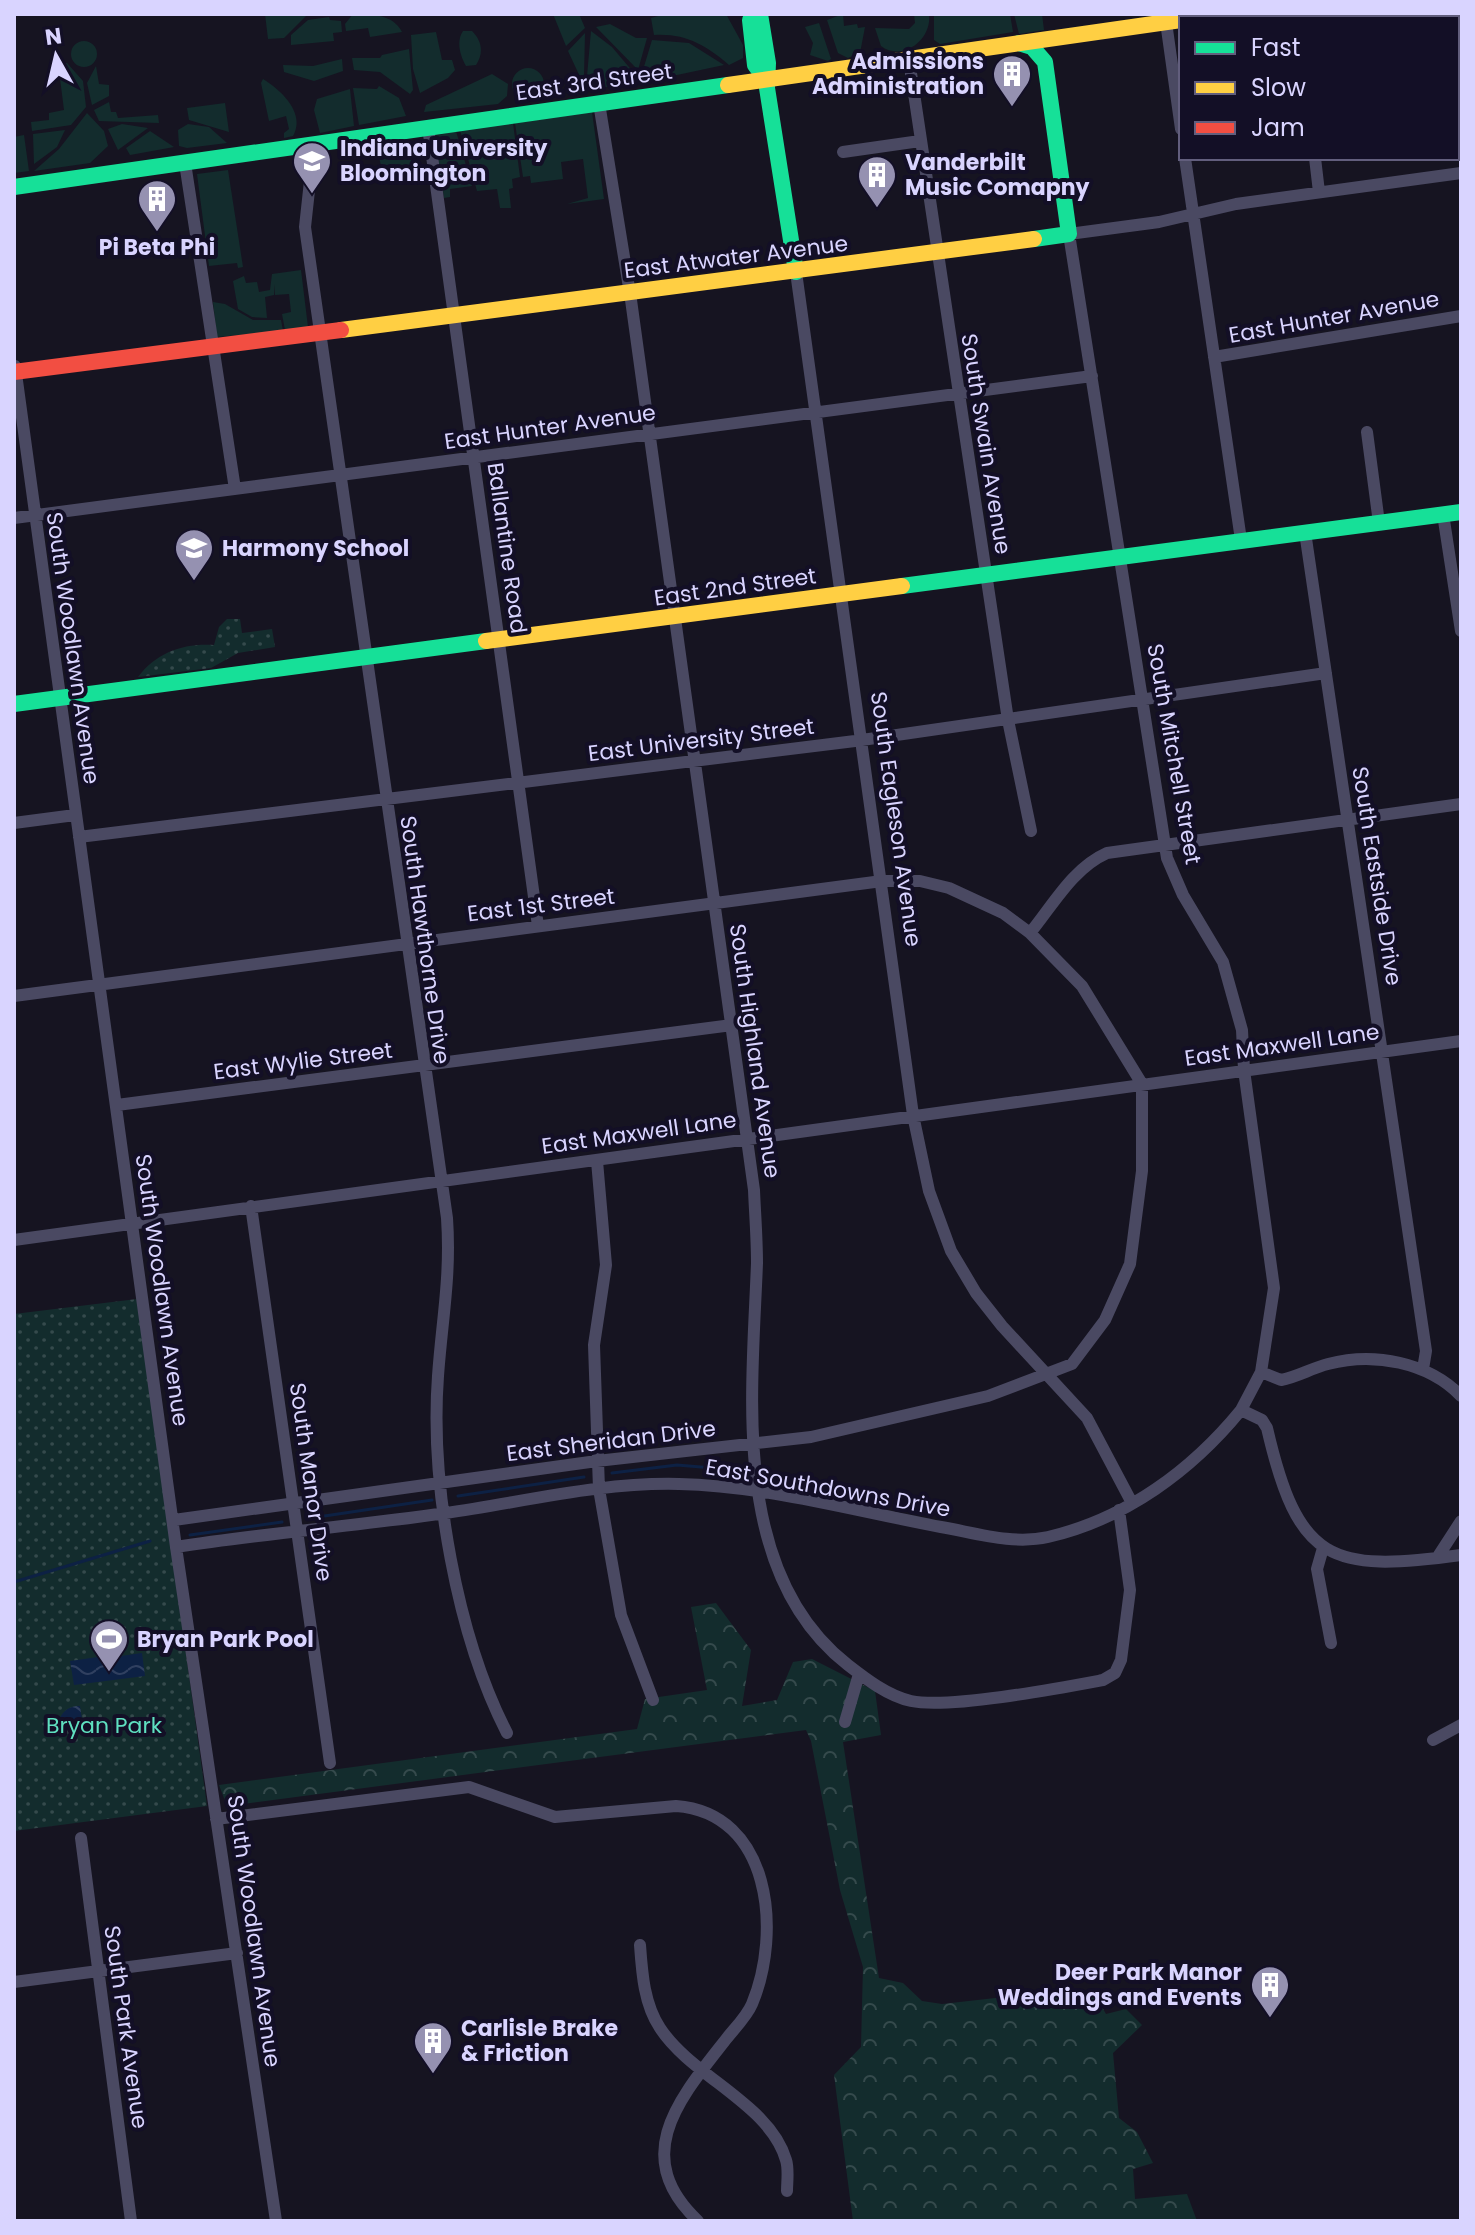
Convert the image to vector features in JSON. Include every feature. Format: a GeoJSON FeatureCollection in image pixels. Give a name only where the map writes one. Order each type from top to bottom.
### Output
{"type":"FeatureCollection","features":[{"type":"Feature","properties":{"kind":"main road","name":"South Eagleson Avenue"},"geometry":{"type":"LineString","coordinates":[[749,14],[755,65],[766,80]]}},
{"type":"Feature","properties":{"kind":"main road","name":"South Eagleson Avenue"},"geometry":{"type":"LineString","coordinates":[[760,14],[768,63],[766,80],[796,272]]}},
{"type":"Feature","properties":{"kind":"main road","name":"East 3rd Street"},"geometry":{"type":"LineString","coordinates":[[14,187],[1173,21]]}},
{"type":"Feature","properties":{"kind":"main road"},"geometry":{"type":"LineString","coordinates":[[1019,43],[1032,47],[1045,62],[1052,46],[1072,36]]}},
{"type":"Feature","properties":{"kind":"main road","name":"South Mitchell Street"},"geometry":{"type":"LineString","coordinates":[[1045,62],[1069,234]]}},
{"type":"Feature","properties":{"kind":"main road","name":"East Atwater Avenue"},"geometry":{"type":"LineString","coordinates":[[14,369],[320,333],[1069,234]]}},
{"type":"Feature","properties":{"kind":"main road","name":"East 2nd Street"},"geometry":{"type":"LineString","coordinates":[[14,704],[1461,512]]}},
{"type":"Feature","properties":{"kind":"street"},"geometry":{"type":"LineString","coordinates":[[1173,21],[1179,102]]}},
{"type":"Feature","properties":{"kind":"street","name":"South Swain Avenue"},"geometry":{"type":"LineString","coordinates":[[909,60],[1008,720],[1031,831]]}},
{"type":"Feature","properties":{"kind":"street","name":"South Highland Avenue"},"geometry":{"type":"LineString","coordinates":[[599,103],[629,292],[754,1190],[757,1262],[750,1374],[754,1445],[758,1493],[785,1589],[825,1647],[859,1674],[896,1696],[927,1703],[1072,1685],[1110,1677],[1121,1660],[1130,1572],[1119,1510]]}},
{"type":"Feature","properties":{"kind":"street","name":"Ballantine Road"},"geometry":{"type":"LineString","coordinates":[[428,127],[538,926]]}},
{"type":"Feature","properties":{"kind":"street"},"geometry":{"type":"LineString","coordinates":[[843,152],[920,141]]}},
{"type":"Feature","properties":{"kind":"street","name":"South Hawthorne Drive"},"geometry":{"type":"LineString","coordinates":[[308,145],[311,172],[305,227],[450,1257],[437,1417],[445,1513],[460,1606],[469,1640],[489,1699],[507,1733]]}},
{"type":"Feature","properties":{"kind":"street"},"geometry":{"type":"LineString","coordinates":[[1185,160],[1241,540]]}},
{"type":"Feature","properties":{"kind":"street"},"geometry":{"type":"LineString","coordinates":[[1315,160],[1319,192]]}},
{"type":"Feature","properties":{"kind":"street"},"geometry":{"type":"LineString","coordinates":[[185,163],[235,489]]}},
{"type":"Feature","properties":{"kind":"street","name":"East Atwater Avenue"},"geometry":{"type":"LineString","coordinates":[[1069,234],[1236,204],[1461,173]]}},
{"type":"Feature","properties":{"kind":"street","name":"South Mitchell Street"},"geometry":{"type":"LineString","coordinates":[[1069,234],[1164,844],[1177,883],[1229,977],[1242,1030],[1244,1070],[1274,1288],[1261,1372],[1241,1410]]}},
{"type":"Feature","properties":{"kind":"street","name":"South Eagleson Avenue"},"geometry":{"type":"LineString","coordinates":[[796,272],[913,1115],[929,1191],[951,1251],[976,1293],[1087,1418],[1132,1503]]}},
{"type":"Feature","properties":{"kind":"street","name":"East Hunter Avenue"},"geometry":{"type":"LineString","coordinates":[[1214,357],[1461,316]]}},
{"type":"Feature","properties":{"kind":"street","name":"South Woodlawn Avenue"},"geometry":{"type":"LineString","coordinates":[[14,369],[176,1547],[276,2221]]}},
{"type":"Feature","properties":{"kind":"street","name":"East Hunter Avenue"},"geometry":{"type":"LineString","coordinates":[[14,518],[1092,376]]}},
{"type":"Feature","properties":{"kind":"street"},"geometry":{"type":"LineString","coordinates":[[1367,432],[1379,523]]}},
{"type":"Feature","properties":{"kind":"street"},"geometry":{"type":"LineString","coordinates":[[1443,514],[1461,631]]}},
{"type":"Feature","properties":{"kind":"street","name":"South Eastside Drive"},"geometry":{"type":"LineString","coordinates":[[1305,532],[1384,1051],[1426,1351],[1423,1369]]}},
{"type":"Feature","properties":{"kind":"street","name":"East University Street"},"geometry":{"type":"LineString","coordinates":[[79,837],[863,740],[1326,673]]}},
{"type":"Feature","properties":{"kind":"street"},"geometry":{"type":"LineString","coordinates":[[1030,933],[1090,861],[1107,853],[1461,804]]}},
{"type":"Feature","properties":{"kind":"street"},"geometry":{"type":"LineString","coordinates":[[14,823],[75,815]]}},
{"type":"Feature","properties":{"kind":"street","name":"East 1st Street"},"geometry":{"type":"LineString","coordinates":[[14,996],[882,881],[920,881],[983,901],[1030,933],[1082,986],[1142,1084]]}},
{"type":"Feature","properties":{"kind":"street","name":"East Wylie Street"},"geometry":{"type":"LineString","coordinates":[[117,1105],[732,1025]]}},
{"type":"Feature","properties":{"kind":"street","name":"East Maxwell Lane"},"geometry":{"type":"LineString","coordinates":[[14,1240],[439,1179],[597,1161],[746,1137],[1461,1041]]}},
{"type":"Feature","properties":{"kind":"street","name":"East Sheridan Drive"},"geometry":{"type":"LineString","coordinates":[[174,1520],[597,1461],[754,1445],[888,1420],[1010,1390],[1048,1376],[1072,1364],[1089,1345],[1128,1273],[1142,1171],[1142,1084]]}},
{"type":"Feature","properties":{"kind":"street"},"geometry":{"type":"LineString","coordinates":[[597,1161],[606,1265],[594,1345],[599,1489],[621,1615],[653,1700]]}},
{"type":"Feature","properties":{"kind":"street","name":"South Manor Drive"},"geometry":{"type":"LineString","coordinates":[[251,1206],[330,1763]]}},
{"type":"Feature","properties":{"kind":"street"},"geometry":{"type":"LineString","coordinates":[[1261,1372],[1281,1380],[1327,1364],[1351,1360],[1397,1363],[1423,1369],[1461,1396]]}},
{"type":"Feature","properties":{"kind":"street"},"geometry":{"type":"LineString","coordinates":[[1241,1410],[1262,1420],[1267,1428],[1296,1515],[1308,1536],[1323,1548],[1371,1561],[1397,1563],[1461,1555]]}},
{"type":"Feature","properties":{"kind":"street","name":"East Southdowns Drive"},"geometry":{"type":"LineString","coordinates":[[176,1547],[445,1513],[599,1489],[678,1484],[758,1493],[1022,1540],[1062,1533],[1119,1510],[1161,1487],[1197,1458],[1241,1410]]}},
{"type":"Feature","properties":{"kind":"street"},"geometry":{"type":"LineString","coordinates":[[1437,1558],[1461,1521]]}},
{"type":"Feature","properties":{"kind":"street"},"geometry":{"type":"LineString","coordinates":[[1323,1548],[1317,1569],[1331,1643]]}},
{"type":"Feature","properties":{"kind":"street"},"geometry":{"type":"LineString","coordinates":[[845,1722],[859,1674]]}},
{"type":"Feature","properties":{"kind":"street"},"geometry":{"type":"LineString","coordinates":[[1433,1740],[1461,1725]]}},
{"type":"Feature","properties":{"kind":"street"},"geometry":{"type":"LineString","coordinates":[[216,1819],[469,1787],[555,1817],[676,1806],[694,1807],[723,1819],[750,1848],[765,1903],[766,1955],[751,2006],[674,2108],[665,2138],[666,2174],[680,2204],[698,2221]]}},
{"type":"Feature","properties":{"kind":"street","name":"South Park Avenue"},"geometry":{"type":"LineString","coordinates":[[81,1838],[131,2221]]}},
{"type":"Feature","properties":{"kind":"street"},"geometry":{"type":"LineString","coordinates":[[640,1945],[647,2000],[658,2025],[677,2051],[749,2108],[773,2134],[787,2161],[787,2191]]}},
{"type":"Feature","properties":{"kind":"street"},"geometry":{"type":"LineString","coordinates":[[14,1982],[237,1953]]}},
{"type":"Feature","properties":{"kind":"green space"},"geometry":{"type":"Polygon","coordinates":[[[265,14],[308,14],[284,38],[268,39],[265,14]]]}},
{"type":"Feature","properties":{"kind":"green space"},"geometry":{"type":"Polygon","coordinates":[[[353,14],[387,18],[402,32],[370,37],[368,28],[346,31],[345,24],[353,14]]]}},
{"type":"Feature","properties":{"kind":"green space"},"geometry":{"type":"Polygon","coordinates":[[[553,14],[579,14],[585,28],[566,46],[553,14]]]}},
{"type":"Feature","properties":{"kind":"green space"},"geometry":{"type":"Polygon","coordinates":[[[665,14],[726,14],[743,45],[743,58],[729,65],[685,38],[654,35],[651,18],[665,14]]]}},
{"type":"Feature","properties":{"kind":"green space"},"geometry":{"type":"Polygon","coordinates":[[[843,14],[844,26],[857,24],[858,28],[865,27],[860,53],[848,58],[838,53],[827,20],[843,14]]]}},
{"type":"Feature","properties":{"kind":"green space"},"geometry":{"type":"Polygon","coordinates":[[[914,14],[929,15],[929,24],[921,40],[906,50],[889,50],[881,46],[875,28],[909,29],[915,23],[914,14]]]}},
{"type":"Feature","properties":{"kind":"green space"},"geometry":{"type":"Polygon","coordinates":[[[934,14],[1010,14],[1013,32],[940,44],[934,40],[934,14]]]}},
{"type":"Feature","properties":{"kind":"green space"},"geometry":{"type":"Polygon","coordinates":[[[1014,14],[1042,14],[1044,30],[1019,34],[1014,14]]]}},
{"type":"Feature","properties":{"kind":"green space"},"geometry":{"type":"Polygon","coordinates":[[[329,17],[330,20],[341,21],[342,32],[333,33],[334,41],[291,45],[291,35],[308,20],[329,17]]]}},
{"type":"Feature","properties":{"kind":"green space"},"geometry":{"type":"Polygon","coordinates":[[[819,23],[831,59],[828,61],[810,55],[813,43],[805,27],[819,23]]]}},
{"type":"Feature","properties":{"kind":"green space"},"geometry":{"type":"Polygon","coordinates":[[[610,24],[636,38],[647,38],[638,70],[596,27],[610,24]]]}},
{"type":"Feature","properties":{"kind":"green space"},"geometry":{"type":"Polygon","coordinates":[[[463,31],[472,31],[480,43],[481,52],[476,65],[466,66],[462,58],[459,44],[463,31]]]}},
{"type":"Feature","properties":{"kind":"green space"},"geometry":{"type":"Polygon","coordinates":[[[591,31],[612,47],[639,79],[631,80],[625,75],[620,85],[592,89],[587,76],[591,31]]]}},
{"type":"Feature","properties":{"kind":"green space"},"geometry":{"type":"Polygon","coordinates":[[[436,32],[442,60],[452,60],[455,70],[448,78],[420,93],[413,69],[411,35],[436,32]]]}},
{"type":"Feature","properties":{"kind":"green space"},"geometry":{"type":"Polygon","coordinates":[[[585,33],[584,76],[581,79],[568,51],[585,33]]]}},
{"type":"Feature","properties":{"kind":"green space"},"geometry":{"type":"Polygon","coordinates":[[[652,40],[689,43],[724,65],[644,82],[643,70],[652,40]]]}},
{"type":"Feature","properties":{"kind":"green space"},"geometry":{"type":"Polygon","coordinates":[[[84,41],[93,45],[97,54],[93,63],[84,67],[75,63],[71,54],[75,45],[84,41]]]}},
{"type":"Feature","properties":{"kind":"green space"},"geometry":{"type":"Polygon","coordinates":[[[409,49],[413,90],[410,94],[380,72],[354,70],[352,58],[380,58],[409,49]]]}},
{"type":"Feature","properties":{"kind":"green space"},"geometry":{"type":"Polygon","coordinates":[[[342,59],[343,71],[314,81],[284,72],[283,65],[313,66],[342,59]]]}},
{"type":"Feature","properties":{"kind":"green space"},"geometry":{"type":"Polygon","coordinates":[[[58,63],[67,63],[83,81],[86,107],[71,125],[32,131],[31,122],[49,120],[49,113],[64,110],[58,63]]]}},
{"type":"Feature","properties":{"kind":"green space"},"geometry":{"type":"Polygon","coordinates":[[[96,66],[99,84],[109,85],[109,96],[92,105],[87,83],[96,66]]]}},
{"type":"Feature","properties":{"kind":"green space"},"geometry":{"type":"Polygon","coordinates":[[[528,68],[539,73],[544,84],[539,95],[528,100],[517,95],[512,84],[517,73],[528,68]]]}},
{"type":"Feature","properties":{"kind":"green space"},"geometry":{"type":"Polygon","coordinates":[[[492,74],[508,84],[507,96],[498,104],[424,112],[426,105],[492,74]]]}},
{"type":"Feature","properties":{"kind":"green space"},"geometry":{"type":"Polygon","coordinates":[[[263,79],[290,103],[296,119],[293,136],[284,138],[284,133],[289,129],[286,116],[269,121],[261,83],[263,79]]]}},
{"type":"Feature","properties":{"kind":"green space"},"geometry":{"type":"Polygon","coordinates":[[[379,86],[399,98],[406,116],[359,125],[353,88],[377,89],[379,86]]]}},
{"type":"Feature","properties":{"kind":"green space"},"geometry":{"type":"Polygon","coordinates":[[[350,89],[354,126],[320,133],[314,110],[317,99],[350,89]]]}},
{"type":"Feature","properties":{"kind":"green space"},"geometry":{"type":"Polygon","coordinates":[[[109,102],[111,112],[116,112],[118,118],[158,115],[159,123],[99,121],[94,110],[109,102]]]}},
{"type":"Feature","properties":{"kind":"green space"},"geometry":{"type":"Polygon","coordinates":[[[225,103],[229,132],[189,120],[187,108],[225,103]]]}},
{"type":"Feature","properties":{"kind":"green space"},"geometry":{"type":"Polygon","coordinates":[[[592,112],[604,199],[567,204],[588,198],[583,159],[561,162],[563,179],[531,183],[530,176],[523,177],[515,123],[592,112]]]}},
{"type":"Feature","properties":{"kind":"green space"},"geometry":{"type":"Polygon","coordinates":[[[87,113],[104,131],[108,146],[90,163],[34,171],[59,149],[87,113]]]}},
{"type":"Feature","properties":{"kind":"green space"},"geometry":{"type":"Polygon","coordinates":[[[513,123],[520,177],[512,179],[513,188],[509,189],[511,208],[500,208],[497,189],[477,191],[460,130],[513,123]]]}},
{"type":"Feature","properties":{"kind":"green space"},"geometry":{"type":"Polygon","coordinates":[[[122,124],[148,128],[118,150],[108,129],[122,124]]]}},
{"type":"Feature","properties":{"kind":"green space"},"geometry":{"type":"Polygon","coordinates":[[[188,124],[209,127],[227,143],[187,148],[179,146],[178,130],[188,124]]]}},
{"type":"Feature","properties":{"kind":"green space"},"geometry":{"type":"Polygon","coordinates":[[[65,130],[57,147],[34,164],[33,134],[65,130]]]}},
{"type":"Feature","properties":{"kind":"green space"},"geometry":{"type":"Polygon","coordinates":[[[150,131],[174,147],[130,155],[126,148],[150,131]]]}},
{"type":"Feature","properties":{"kind":"green space"},"geometry":{"type":"Polygon","coordinates":[[[456,131],[472,186],[450,189],[450,197],[444,198],[435,136],[456,131]]]}},
{"type":"Feature","properties":{"kind":"green space"},"geometry":{"type":"Polygon","coordinates":[[[24,135],[29,171],[14,173],[14,137],[24,135]]]}},
{"type":"Feature","properties":{"kind":"green space"},"geometry":{"type":"Polygon","coordinates":[[[410,146],[412,167],[399,175],[383,173],[377,150],[410,146]]]}},
{"type":"Feature","properties":{"kind":"green space"},"geometry":{"type":"Polygon","coordinates":[[[228,170],[243,267],[238,268],[237,263],[209,266],[197,174],[228,170]]]}},
{"type":"Feature","properties":{"kind":"green space"},"geometry":{"type":"Polygon","coordinates":[[[301,270],[308,327],[285,330],[282,314],[291,312],[289,294],[275,295],[274,284],[274,295],[265,297],[267,318],[252,317],[238,309],[233,281],[244,276],[246,283],[257,282],[259,292],[270,290],[272,274],[301,270]]]}},
{"type":"Feature","properties":{"kind":"green space"},"geometry":{"type":"Polygon","coordinates":[[[213,302],[225,304],[253,320],[281,320],[283,331],[217,337],[213,302]]]}},
{"type":"Feature","properties":{"kind":"green space"},"geometry":{"type":"Polygon","coordinates":[[[227,619],[240,619],[242,633],[272,629],[275,647],[238,653],[211,668],[138,677],[162,655],[192,646],[214,645],[219,627],[227,619]]]}},
{"type":"Feature","properties":{"kind":"green space","name":"Bryan Park"},"geometry":{"type":"Polygon","coordinates":[[[137,1299],[207,1806],[14,1831],[14,1314],[137,1299]]]}},
{"type":"Feature","properties":{"kind":"green space"},"geometry":{"type":"Polygon","coordinates":[[[716,1603],[751,1650],[742,1706],[777,1700],[793,1662],[812,1659],[875,1691],[881,1735],[843,1742],[879,1978],[903,1983],[922,2001],[942,2004],[1022,1995],[1095,1995],[1106,2014],[1126,2009],[1142,2025],[1113,2053],[1119,2118],[1137,2132],[1153,2163],[1133,2169],[1135,2199],[1187,2194],[1197,2221],[853,2221],[834,2075],[861,2047],[863,1967],[840,1890],[811,1741],[806,1730],[227,1806],[219,1785],[637,1729],[645,1699],[707,1690],[691,1607],[716,1603]]]}},
{"type":"Feature","properties":{"kind":"water"},"geometry":{"type":"Polygon","coordinates":[[[111,1638],[114,1657],[142,1653],[145,1676],[74,1685],[70,1661],[98,1657],[96,1640],[111,1638]]]}},
{"type":"Feature","properties":{"kind":"water"},"geometry":{"type":"Polygon","coordinates":[[[80,1706],[83,1726],[58,1730],[63,1713],[80,1706]]]}},
{"type":"Feature","properties":{"kind":"waterway"},"geometry":{"type":"LineString","coordinates":[[612,1473],[677,1465],[737,1470]]}},
{"type":"Feature","properties":{"kind":"waterway"},"geometry":{"type":"LineString","coordinates":[[458,1496],[584,1477]]}},
{"type":"Feature","properties":{"kind":"waterway"},"geometry":{"type":"LineString","coordinates":[[311,1518],[432,1500]]}},
{"type":"Feature","properties":{"kind":"waterway"},"geometry":{"type":"LineString","coordinates":[[190,1535],[282,1522]]}},
{"type":"Feature","properties":{"kind":"waterway"},"geometry":{"type":"LineString","coordinates":[[14,1582],[150,1541]]}},
{"type":"Feature","properties":{"kind":"traffic: fast"},"geometry":{"type":"LineString","coordinates":[[760,14],[768,63],[767,88],[796,272]]}},
{"type":"Feature","properties":{"kind":"traffic: fast"},"geometry":{"type":"LineString","coordinates":[[750,20],[755,65],[766,80]]}},
{"type":"Feature","properties":{"kind":"traffic: fast"},"geometry":{"type":"LineString","coordinates":[[1019,43],[1032,47],[1045,62],[1069,234],[1034,239]]}},
{"type":"Feature","properties":{"kind":"traffic: fast"},"geometry":{"type":"LineString","coordinates":[[14,187],[728,85]]}},
{"type":"Feature","properties":{"kind":"traffic: fast"},"geometry":{"type":"LineString","coordinates":[[902,586],[1461,512]]}},
{"type":"Feature","properties":{"kind":"traffic: fast"},"geometry":{"type":"LineString","coordinates":[[14,704],[486,641]]}},
{"type":"Feature","properties":{"kind":"traffic: slow"},"geometry":{"type":"LineString","coordinates":[[1208,16],[1221,14]]}},
{"type":"Feature","properties":{"kind":"traffic: slow"},"geometry":{"type":"LineString","coordinates":[[728,85],[1179,20]]}},
{"type":"Feature","properties":{"kind":"traffic: slow"},"geometry":{"type":"LineString","coordinates":[[341,330],[1034,239]]}},
{"type":"Feature","properties":{"kind":"traffic: slow"},"geometry":{"type":"LineString","coordinates":[[486,641],[902,586]]}},
{"type":"Feature","properties":{"kind":"traffic: jam"},"geometry":{"type":"LineString","coordinates":[[14,372],[341,330]]}},
{"type":"Feature","properties":{"kind":"place","name":"Admissions Administration"},"geometry":{"type":"Point","coordinates":[1012,108]}},
{"type":"Feature","properties":{"kind":"place","name":"Indiana University Bloomington"},"geometry":{"type":"Point","coordinates":[312,195]}},
{"type":"Feature","properties":{"kind":"place","name":"Vanderbilt Music Comapny"},"geometry":{"type":"Point","coordinates":[877,209]}},
{"type":"Feature","properties":{"kind":"place","name":"Pi Beta Phi"},"geometry":{"type":"Point","coordinates":[157,233]}},
{"type":"Feature","properties":{"kind":"place","name":"Harmony School"},"geometry":{"type":"Point","coordinates":[194,582]}},
{"type":"Feature","properties":{"kind":"place","name":"Bryan Park Pool"},"geometry":{"type":"Point","coordinates":[109,1673]}},
{"type":"Feature","properties":{"kind":"place","name":"Deer Park Manor Weddings and Events"},"geometry":{"type":"Point","coordinates":[1270,2019]}},
{"type":"Feature","properties":{"kind":"place","name":"Carlisle Brake & Friction"},"geometry":{"type":"Point","coordinates":[433,2075]}}]}
